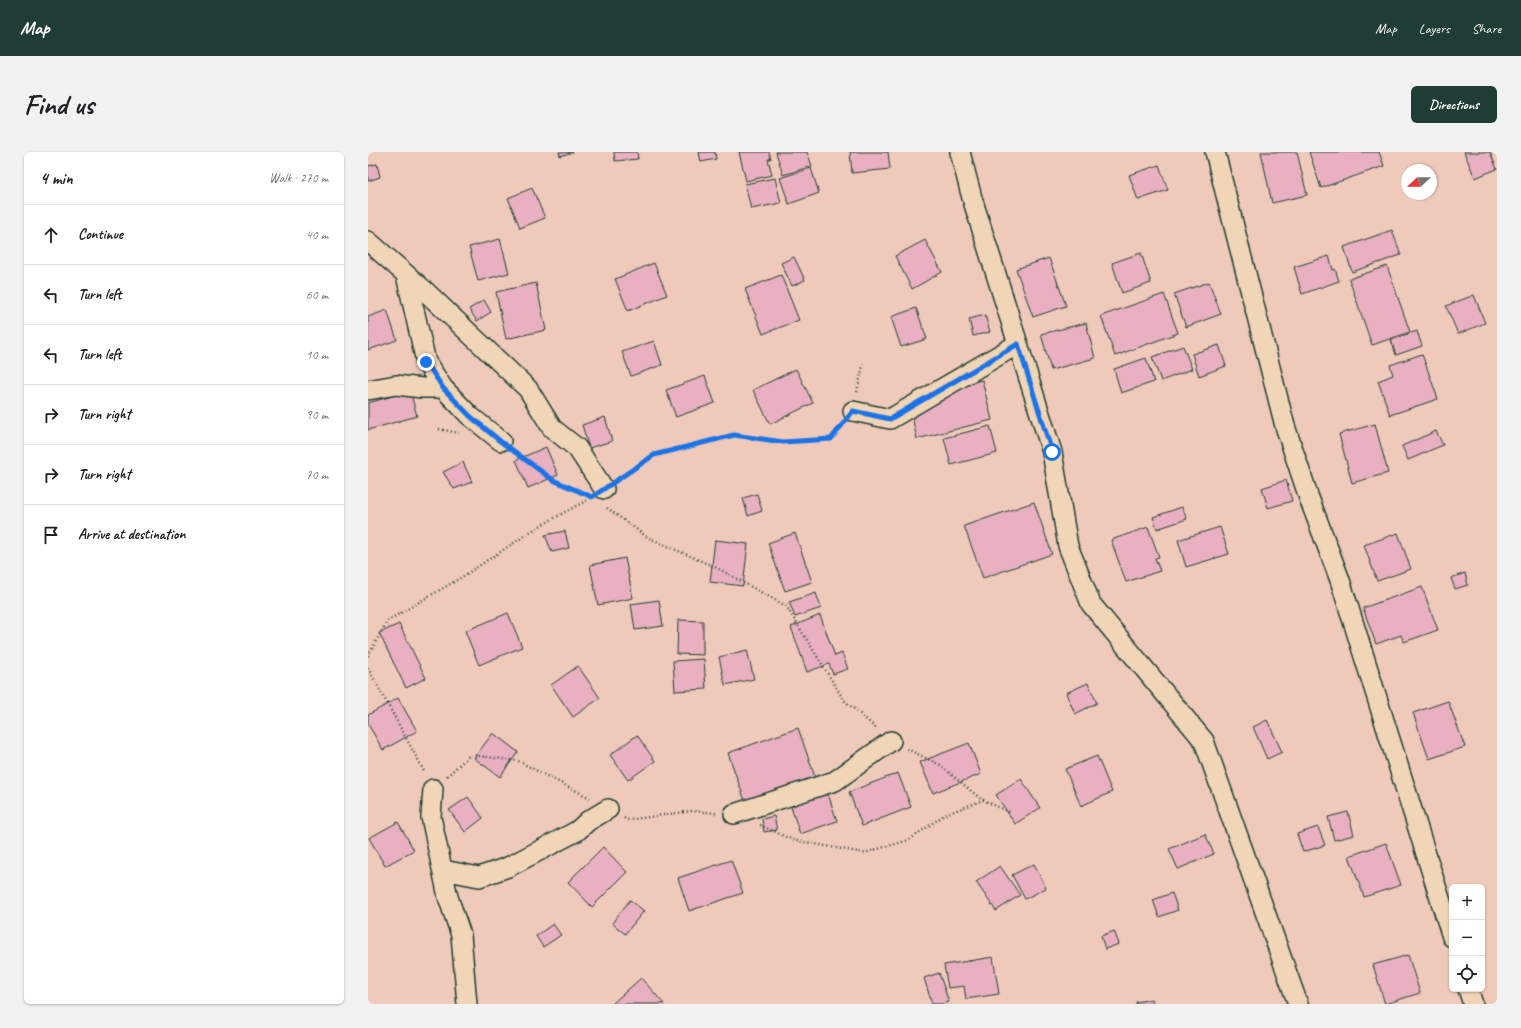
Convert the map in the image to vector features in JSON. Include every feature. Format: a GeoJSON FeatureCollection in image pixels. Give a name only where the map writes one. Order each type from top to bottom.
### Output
{"type":"FeatureCollection","features":[{"type":"Feature","properties":{"kind":"street"},"geometry":{"type":"LineString","coordinates":[[960,152],[972,198],[1052,452],[1068,546],[1091,604],[1204,741],[1298,1004]]}},
{"type":"Feature","properties":{"kind":"street"},"geometry":{"type":"LineString","coordinates":[[1215,152],[1285,426],[1309,498],[1340,580],[1449,927]]}},
{"type":"Feature","properties":{"kind":"street"},"geometry":{"type":"LineString","coordinates":[[368,242],[406,275],[528,389],[552,428],[577,448],[604,497]]}},
{"type":"Feature","properties":{"kind":"street"},"geometry":{"type":"LineString","coordinates":[[406,275],[426,362],[443,388],[470,416],[500,441]]}},
{"type":"Feature","properties":{"kind":"street"},"geometry":{"type":"LineString","coordinates":[[853,411],[890,419],[1018,344]]}},
{"type":"Feature","properties":{"kind":"street"},"geometry":{"type":"LineString","coordinates":[[368,390],[396,385],[422,388],[443,388]]}},
{"type":"Feature","properties":{"kind":"street"},"geometry":{"type":"LineString","coordinates":[[734,814],[835,781],[891,741]]}},
{"type":"Feature","properties":{"kind":"street"},"geometry":{"type":"LineString","coordinates":[[433,789],[431,817],[448,897],[461,935],[467,1004]]}},
{"type":"Feature","properties":{"kind":"street"},"geometry":{"type":"LineString","coordinates":[[443,870],[479,877],[508,867],[577,831],[588,820],[608,809]]}},
{"type":"Feature","properties":{"kind":"street"},"geometry":{"type":"LineString","coordinates":[[1469,992],[1473,1004]]}},
{"type":"Feature","properties":{"kind":"path"},"geometry":{"type":"LineString","coordinates":[[864,361],[853,411],[831,439],[783,442],[734,435],[654,455],[604,497],[647,537],[717,568],[786,606],[844,700],[891,741],[940,765],[983,800]]}},
{"type":"Feature","properties":{"kind":"path"},"geometry":{"type":"LineString","coordinates":[[438,429],[462,433]]}},
{"type":"Feature","properties":{"kind":"path"},"geometry":{"type":"LineString","coordinates":[[368,656],[387,621],[462,577],[538,527],[592,497],[553,480],[500,441]]}},
{"type":"Feature","properties":{"kind":"path"},"geometry":{"type":"LineString","coordinates":[[368,668],[433,789]]}},
{"type":"Feature","properties":{"kind":"building"},"geometry":{"type":"Polygon","coordinates":[[[559,152],[573,152],[560,156],[559,152]]]}},
{"type":"Feature","properties":{"kind":"building"},"geometry":{"type":"Polygon","coordinates":[[[614,152],[637,152],[638,159],[615,161],[614,152]]]}},
{"type":"Feature","properties":{"kind":"building"},"geometry":{"type":"Polygon","coordinates":[[[699,152],[715,152],[716,159],[701,162],[699,152]]]}},
{"type":"Feature","properties":{"kind":"building"},"geometry":{"type":"Polygon","coordinates":[[[739,152],[769,152],[771,159],[768,159],[772,175],[746,181],[739,152]]]}},
{"type":"Feature","properties":{"kind":"building"},"geometry":{"type":"Polygon","coordinates":[[[776,152],[807,152],[812,166],[783,175],[776,152]]]}},
{"type":"Feature","properties":{"kind":"building"},"geometry":{"type":"Polygon","coordinates":[[[850,152],[888,152],[890,169],[852,173],[850,152]]]}},
{"type":"Feature","properties":{"kind":"building"},"geometry":{"type":"Polygon","coordinates":[[[1261,152],[1297,152],[1307,195],[1272,203],[1261,152]]]}},
{"type":"Feature","properties":{"kind":"building"},"geometry":{"type":"Polygon","coordinates":[[[1309,152],[1379,152],[1384,166],[1321,188],[1309,152]]]}},
{"type":"Feature","properties":{"kind":"building"},"geometry":{"type":"Polygon","coordinates":[[[1464,152],[1490,152],[1497,169],[1475,178],[1464,152]]]}},
{"type":"Feature","properties":{"kind":"building"},"geometry":{"type":"Polygon","coordinates":[[[377,164],[380,177],[368,181],[368,166],[377,164]]]}},
{"type":"Feature","properties":{"kind":"building"},"geometry":{"type":"Polygon","coordinates":[[[1159,165],[1168,190],[1138,200],[1129,175],[1159,165]]]}},
{"type":"Feature","properties":{"kind":"building"},"geometry":{"type":"Polygon","coordinates":[[[811,168],[819,193],[789,204],[780,178],[811,168]]]}},
{"type":"Feature","properties":{"kind":"building"},"geometry":{"type":"Polygon","coordinates":[[[775,178],[781,203],[751,209],[745,184],[775,178]]]}},
{"type":"Feature","properties":{"kind":"building"},"geometry":{"type":"Polygon","coordinates":[[[532,188],[545,218],[520,228],[508,198],[532,188]]]}},
{"type":"Feature","properties":{"kind":"building"},"geometry":{"type":"Polygon","coordinates":[[[1392,230],[1401,255],[1352,272],[1344,247],[1392,230]]]}},
{"type":"Feature","properties":{"kind":"building"},"geometry":{"type":"Polygon","coordinates":[[[500,239],[509,273],[478,281],[469,247],[500,239]]]}},
{"type":"Feature","properties":{"kind":"building"},"geometry":{"type":"Polygon","coordinates":[[[925,240],[942,272],[912,289],[895,256],[925,240]]]}},
{"type":"Feature","properties":{"kind":"building"},"geometry":{"type":"Polygon","coordinates":[[[1141,253],[1151,283],[1122,293],[1112,263],[1141,253]]]}},
{"type":"Feature","properties":{"kind":"building"},"geometry":{"type":"Polygon","coordinates":[[[1329,256],[1333,270],[1335,269],[1339,281],[1302,294],[1294,267],[1329,256]]]}},
{"type":"Feature","properties":{"kind":"building"},"geometry":{"type":"Polygon","coordinates":[[[794,257],[805,280],[792,286],[781,263],[794,257]]]}},
{"type":"Feature","properties":{"kind":"building"},"geometry":{"type":"Polygon","coordinates":[[[1049,258],[1066,306],[1033,317],[1016,269],[1049,258]]]}},
{"type":"Feature","properties":{"kind":"building"},"geometry":{"type":"Polygon","coordinates":[[[654,263],[667,295],[628,311],[615,279],[654,263]]]}},
{"type":"Feature","properties":{"kind":"building"},"geometry":{"type":"Polygon","coordinates":[[[1387,266],[1410,332],[1372,345],[1349,279],[1387,266]]]}},
{"type":"Feature","properties":{"kind":"building"},"geometry":{"type":"Polygon","coordinates":[[[781,275],[799,320],[763,334],[745,289],[781,275]]]}},
{"type":"Feature","properties":{"kind":"building"},"geometry":{"type":"Polygon","coordinates":[[[1209,282],[1221,314],[1186,327],[1174,294],[1209,282]]]}},
{"type":"Feature","properties":{"kind":"building"},"geometry":{"type":"Polygon","coordinates":[[[536,283],[546,330],[506,339],[496,292],[536,283]]]}},
{"type":"Feature","properties":{"kind":"building"},"geometry":{"type":"Polygon","coordinates":[[[1164,294],[1178,333],[1115,356],[1101,316],[1164,294]]]}},
{"type":"Feature","properties":{"kind":"building"},"geometry":{"type":"Polygon","coordinates":[[[1474,295],[1485,323],[1458,334],[1446,306],[1474,295]]]}},
{"type":"Feature","properties":{"kind":"building"},"geometry":{"type":"Polygon","coordinates":[[[484,300],[491,312],[477,321],[469,309],[484,300]]]}},
{"type":"Feature","properties":{"kind":"building"},"geometry":{"type":"Polygon","coordinates":[[[916,308],[927,339],[901,347],[891,317],[916,308]]]}},
{"type":"Feature","properties":{"kind":"building"},"geometry":{"type":"Polygon","coordinates":[[[387,310],[397,340],[368,350],[368,317],[387,310]]]}},
{"type":"Feature","properties":{"kind":"building"},"geometry":{"type":"Polygon","coordinates":[[[985,315],[990,332],[973,336],[969,319],[985,315]]]}},
{"type":"Feature","properties":{"kind":"building"},"geometry":{"type":"Polygon","coordinates":[[[1086,323],[1095,358],[1051,370],[1041,334],[1086,323]]]}},
{"type":"Feature","properties":{"kind":"building"},"geometry":{"type":"Polygon","coordinates":[[[1417,331],[1422,346],[1396,355],[1391,340],[1417,331]]]}},
{"type":"Feature","properties":{"kind":"building"},"geometry":{"type":"Polygon","coordinates":[[[654,341],[662,365],[631,376],[622,352],[654,341]]]}},
{"type":"Feature","properties":{"kind":"building"},"geometry":{"type":"Polygon","coordinates":[[[1219,345],[1226,366],[1199,376],[1192,354],[1219,345]]]}},
{"type":"Feature","properties":{"kind":"building"},"geometry":{"type":"Polygon","coordinates":[[[1183,346],[1192,369],[1161,381],[1152,357],[1183,346]]]}},
{"type":"Feature","properties":{"kind":"building"},"geometry":{"type":"Polygon","coordinates":[[[1422,354],[1438,399],[1390,415],[1378,381],[1393,375],[1390,365],[1422,354]]]}},
{"type":"Feature","properties":{"kind":"building"},"geometry":{"type":"Polygon","coordinates":[[[1146,358],[1154,382],[1121,393],[1114,369],[1146,358]]]}},
{"type":"Feature","properties":{"kind":"building"},"geometry":{"type":"Polygon","coordinates":[[[796,369],[813,403],[770,424],[753,390],[796,369]]]}},
{"type":"Feature","properties":{"kind":"building"},"geometry":{"type":"Polygon","coordinates":[[[705,376],[715,403],[676,417],[666,390],[705,376]]]}},
{"type":"Feature","properties":{"kind":"building"},"geometry":{"type":"Polygon","coordinates":[[[982,380],[992,420],[917,439],[908,398],[982,380]]]}},
{"type":"Feature","properties":{"kind":"building"},"geometry":{"type":"Polygon","coordinates":[[[410,391],[417,416],[368,430],[368,403],[410,391]]]}},
{"type":"Feature","properties":{"kind":"building"},"geometry":{"type":"Polygon","coordinates":[[[605,417],[612,441],[589,448],[582,425],[605,417]]]}},
{"type":"Feature","properties":{"kind":"building"},"geometry":{"type":"Polygon","coordinates":[[[1375,424],[1388,473],[1352,483],[1339,434],[1375,424]]]}},
{"type":"Feature","properties":{"kind":"building"},"geometry":{"type":"Polygon","coordinates":[[[990,426],[997,453],[951,465],[944,438],[990,426]]]}},
{"type":"Feature","properties":{"kind":"building"},"geometry":{"type":"Polygon","coordinates":[[[1436,431],[1443,445],[1408,460],[1402,446],[1436,431]]]}},
{"type":"Feature","properties":{"kind":"building"},"geometry":{"type":"Polygon","coordinates":[[[546,447],[558,475],[528,488],[516,460],[546,447]]]}},
{"type":"Feature","properties":{"kind":"building"},"geometry":{"type":"Polygon","coordinates":[[[463,462],[472,482],[454,489],[443,472],[463,462]]]}},
{"type":"Feature","properties":{"kind":"building"},"geometry":{"type":"Polygon","coordinates":[[[1286,480],[1292,501],[1268,508],[1262,488],[1286,480]]]}},
{"type":"Feature","properties":{"kind":"building"},"geometry":{"type":"Polygon","coordinates":[[[757,494],[762,511],[748,516],[743,498],[757,494]]]}},
{"type":"Feature","properties":{"kind":"building"},"geometry":{"type":"Polygon","coordinates":[[[1034,502],[1052,554],[983,578],[964,526],[1034,502]]]}},
{"type":"Feature","properties":{"kind":"building"},"geometry":{"type":"Polygon","coordinates":[[[1182,507],[1187,519],[1157,529],[1153,517],[1182,507]]]}},
{"type":"Feature","properties":{"kind":"building"},"geometry":{"type":"Polygon","coordinates":[[[1148,527],[1159,557],[1155,558],[1160,571],[1126,582],[1111,540],[1148,527]]]}},
{"type":"Feature","properties":{"kind":"building"},"geometry":{"type":"Polygon","coordinates":[[[1220,527],[1229,554],[1186,567],[1178,540],[1220,527]]]}},
{"type":"Feature","properties":{"kind":"building"},"geometry":{"type":"Polygon","coordinates":[[[565,531],[569,548],[552,552],[545,535],[565,531]]]}},
{"type":"Feature","properties":{"kind":"building"},"geometry":{"type":"Polygon","coordinates":[[[795,533],[812,582],[785,591],[768,543],[795,533]]]}},
{"type":"Feature","properties":{"kind":"building"},"geometry":{"type":"Polygon","coordinates":[[[1398,533],[1411,569],[1377,581],[1364,545],[1398,533]]]}},
{"type":"Feature","properties":{"kind":"building"},"geometry":{"type":"Polygon","coordinates":[[[715,540],[748,544],[743,586],[710,582],[715,540]]]}},
{"type":"Feature","properties":{"kind":"building"},"geometry":{"type":"Polygon","coordinates":[[[625,558],[633,598],[598,605],[590,565],[625,558]]]}},
{"type":"Feature","properties":{"kind":"building"},"geometry":{"type":"Polygon","coordinates":[[[1465,573],[1468,585],[1455,589],[1451,578],[1465,573]]]}},
{"type":"Feature","properties":{"kind":"building"},"geometry":{"type":"Polygon","coordinates":[[[1422,587],[1438,630],[1404,642],[1401,635],[1376,644],[1363,608],[1422,587]]]}},
{"type":"Feature","properties":{"kind":"building"},"geometry":{"type":"Polygon","coordinates":[[[816,593],[821,608],[795,617],[789,602],[816,593]]]}},
{"type":"Feature","properties":{"kind":"building"},"geometry":{"type":"Polygon","coordinates":[[[659,600],[663,626],[635,630],[631,604],[659,600]]]}},
{"type":"Feature","properties":{"kind":"building"},"geometry":{"type":"Polygon","coordinates":[[[508,613],[522,647],[479,665],[465,631],[508,613]]]}},
{"type":"Feature","properties":{"kind":"building"},"geometry":{"type":"Polygon","coordinates":[[[820,615],[835,656],[842,653],[848,669],[833,674],[829,664],[807,672],[791,627],[820,615]]]}},
{"type":"Feature","properties":{"kind":"building"},"geometry":{"type":"Polygon","coordinates":[[[678,620],[703,621],[703,655],[677,654],[678,620]]]}},
{"type":"Feature","properties":{"kind":"building"},"geometry":{"type":"Polygon","coordinates":[[[399,624],[426,678],[406,688],[379,633],[399,624]]]}},
{"type":"Feature","properties":{"kind":"building"},"geometry":{"type":"Polygon","coordinates":[[[747,650],[754,679],[725,685],[719,657],[747,650]]]}},
{"type":"Feature","properties":{"kind":"building"},"geometry":{"type":"Polygon","coordinates":[[[704,659],[706,689],[675,691],[673,661],[704,659]]]}},
{"type":"Feature","properties":{"kind":"building"},"geometry":{"type":"Polygon","coordinates":[[[578,666],[600,698],[573,717],[551,685],[578,666]]]}},
{"type":"Feature","properties":{"kind":"building"},"geometry":{"type":"Polygon","coordinates":[[[1088,683],[1097,703],[1075,714],[1066,693],[1088,683]]]}},
{"type":"Feature","properties":{"kind":"building"},"geometry":{"type":"Polygon","coordinates":[[[398,698],[417,731],[383,750],[368,724],[368,715],[398,698]]]}},
{"type":"Feature","properties":{"kind":"building"},"geometry":{"type":"Polygon","coordinates":[[[1448,701],[1465,747],[1429,759],[1413,713],[1448,701]]]}},
{"type":"Feature","properties":{"kind":"building"},"geometry":{"type":"Polygon","coordinates":[[[1267,720],[1282,752],[1267,759],[1253,727],[1267,720]]]}},
{"type":"Feature","properties":{"kind":"building"},"geometry":{"type":"Polygon","coordinates":[[[798,728],[815,777],[745,801],[728,753],[798,728]]]}},
{"type":"Feature","properties":{"kind":"building"},"geometry":{"type":"Polygon","coordinates":[[[493,733],[518,752],[500,777],[474,758],[493,733]]]}},
{"type":"Feature","properties":{"kind":"building"},"geometry":{"type":"Polygon","coordinates":[[[637,735],[655,761],[628,780],[610,755],[637,735]]]}},
{"type":"Feature","properties":{"kind":"building"},"geometry":{"type":"Polygon","coordinates":[[[969,743],[981,774],[933,793],[920,762],[969,743]]]}},
{"type":"Feature","properties":{"kind":"building"},"geometry":{"type":"Polygon","coordinates":[[[1097,756],[1112,792],[1081,806],[1065,769],[1097,756]]]}},
{"type":"Feature","properties":{"kind":"building"},"geometry":{"type":"Polygon","coordinates":[[[898,773],[911,807],[862,826],[849,792],[898,773]]]}},
{"type":"Feature","properties":{"kind":"building"},"geometry":{"type":"Polygon","coordinates":[[[1021,779],[1040,808],[1015,824],[996,795],[1021,779]]]}},
{"type":"Feature","properties":{"kind":"building"},"geometry":{"type":"Polygon","coordinates":[[[827,791],[837,821],[800,834],[790,804],[827,791]]]}},
{"type":"Feature","properties":{"kind":"building"},"geometry":{"type":"Polygon","coordinates":[[[468,797],[483,818],[465,832],[449,810],[468,797]]]}},
{"type":"Feature","properties":{"kind":"building"},"geometry":{"type":"Polygon","coordinates":[[[1348,812],[1354,835],[1334,840],[1328,817],[1348,812]]]}},
{"type":"Feature","properties":{"kind":"building"},"geometry":{"type":"Polygon","coordinates":[[[774,816],[777,830],[764,832],[762,819],[774,816]]]}},
{"type":"Feature","properties":{"kind":"building"},"geometry":{"type":"Polygon","coordinates":[[[398,822],[414,850],[385,866],[369,838],[398,822]]]}},
{"type":"Feature","properties":{"kind":"building"},"geometry":{"type":"Polygon","coordinates":[[[1318,827],[1325,845],[1303,852],[1297,834],[1318,827]]]}},
{"type":"Feature","properties":{"kind":"building"},"geometry":{"type":"Polygon","coordinates":[[[1205,834],[1214,854],[1178,869],[1169,849],[1205,834]]]}},
{"type":"Feature","properties":{"kind":"building"},"geometry":{"type":"Polygon","coordinates":[[[1386,843],[1401,885],[1364,897],[1349,856],[1386,843]]]}},
{"type":"Feature","properties":{"kind":"building"},"geometry":{"type":"Polygon","coordinates":[[[603,847],[627,872],[592,907],[568,882],[603,847]]]}},
{"type":"Feature","properties":{"kind":"building"},"geometry":{"type":"Polygon","coordinates":[[[731,860],[743,893],[689,911],[678,878],[731,860]]]}},
{"type":"Feature","properties":{"kind":"building"},"geometry":{"type":"Polygon","coordinates":[[[1034,864],[1046,888],[1025,899],[1012,875],[1034,864]]]}},
{"type":"Feature","properties":{"kind":"building"},"geometry":{"type":"Polygon","coordinates":[[[1000,866],[1020,895],[996,911],[976,882],[1000,866]]]}},
{"type":"Feature","properties":{"kind":"building"},"geometry":{"type":"Polygon","coordinates":[[[1172,893],[1178,910],[1159,917],[1153,900],[1172,893]]]}},
{"type":"Feature","properties":{"kind":"building"},"geometry":{"type":"Polygon","coordinates":[[[630,900],[644,911],[625,934],[612,923],[630,900]]]}},
{"type":"Feature","properties":{"kind":"building"},"geometry":{"type":"Polygon","coordinates":[[[553,924],[561,935],[543,947],[536,936],[553,924]]]}},
{"type":"Feature","properties":{"kind":"building"},"geometry":{"type":"Polygon","coordinates":[[[1114,931],[1119,944],[1105,949],[1101,936],[1114,931]]]}},
{"type":"Feature","properties":{"kind":"building"},"geometry":{"type":"Polygon","coordinates":[[[1408,955],[1420,993],[1385,1004],[1373,965],[1408,955]]]}},
{"type":"Feature","properties":{"kind":"building"},"geometry":{"type":"Polygon","coordinates":[[[993,957],[999,994],[966,999],[964,986],[948,988],[944,965],[993,957]]]}},
{"type":"Feature","properties":{"kind":"building"},"geometry":{"type":"Polygon","coordinates":[[[939,973],[949,1002],[932,1004],[924,978],[939,973]]]}},
{"type":"Feature","properties":{"kind":"building"},"geometry":{"type":"Polygon","coordinates":[[[641,978],[664,1004],[612,1004],[641,978]]]}},
{"type":"Feature","properties":{"kind":"building"},"geometry":{"type":"Polygon","coordinates":[[[1152,999],[1153,1004],[1136,1004],[1136,1002],[1152,999]]]}},
{"type":"Feature","properties":{"kind":"route"},"geometry":{"type":"LineString","coordinates":[[426,362],[443,388],[470,416],[500,441],[553,480],[592,497],[654,455],[734,435],[783,442],[831,439],[853,411],[890,419],[1018,344],[1052,452]]}}]}
